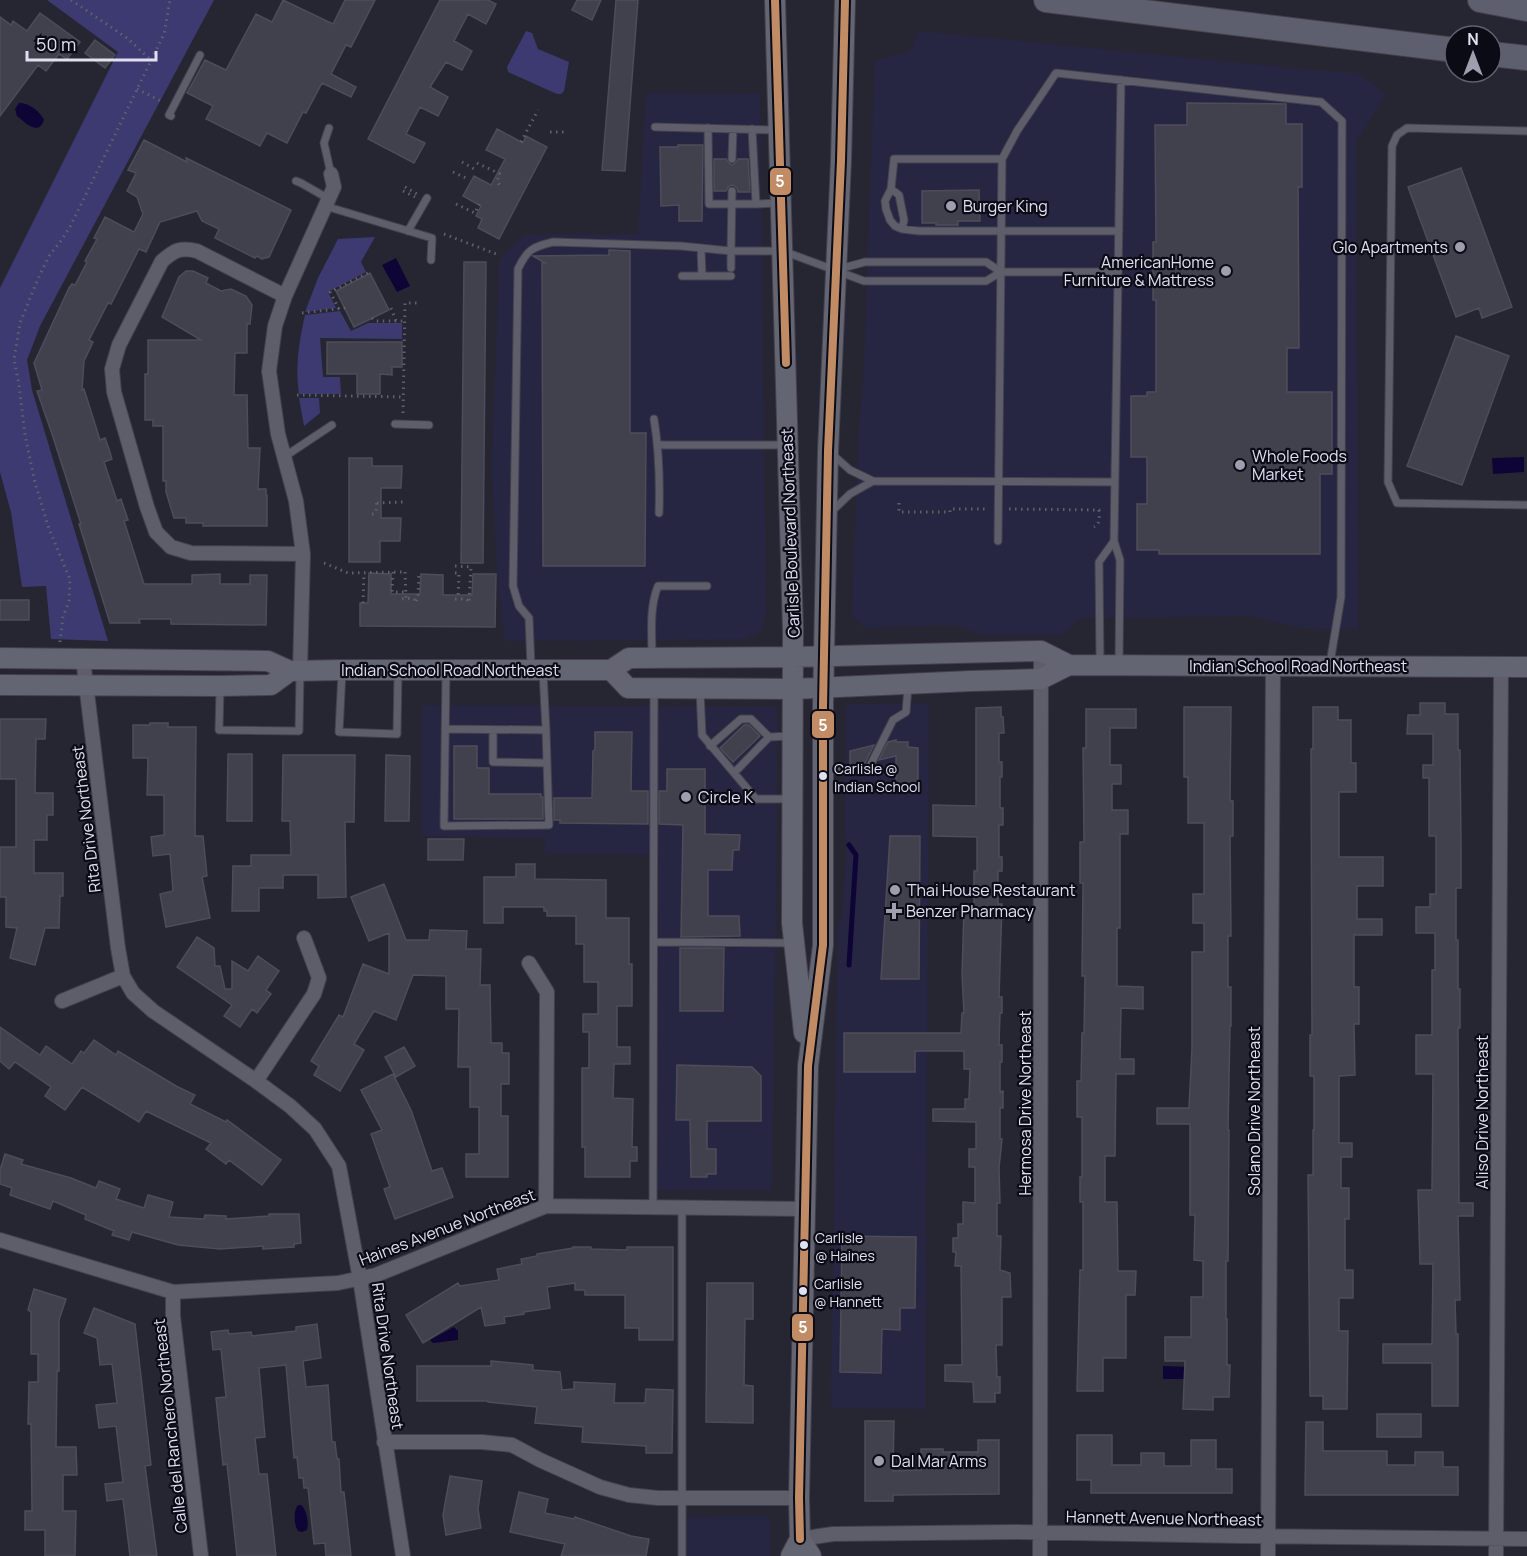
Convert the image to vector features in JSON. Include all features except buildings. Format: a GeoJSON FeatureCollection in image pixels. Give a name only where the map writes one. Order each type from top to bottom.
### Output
{"type":"FeatureCollection","features":[{"type":"Feature","properties":{"kind":"highway"},"geometry":{"type":"LineString","coordinates":[[1046,0],[1443,49]]}},
{"type":"Feature","properties":{"kind":"highway"},"geometry":{"type":"LineString","coordinates":[[1480,0],[1527,9]]}},
{"type":"Feature","properties":{"kind":"highway"},"geometry":{"type":"LineString","coordinates":[[1503,55],[1527,58]]}},
{"type":"Feature","properties":{"kind":"main road","name":"Carlisle Boulevard Northeast"},"geometry":{"type":"LineString","coordinates":[[775,0],[793,619],[792,923],[808,1066]]}},
{"type":"Feature","properties":{"kind":"main road","name":"Carlisle Boulevard Northeast"},"geometry":{"type":"LineString","coordinates":[[796,1547],[808,1066],[823,945],[823,688],[828,451],[841,161],[845,0]]}},
{"type":"Feature","properties":{"kind":"main road","name":"Indian School Road Northeast"},"geometry":{"type":"LineString","coordinates":[[0,658],[268,661],[295,671],[610,670],[629,658],[1041,651],[1069,665],[1527,667]]}},
{"type":"Feature","properties":{"kind":"main road","name":"Indian School Road Northeast"},"geometry":{"type":"LineString","coordinates":[[610,670],[628,688],[793,689],[1041,679],[1069,665]]}},
{"type":"Feature","properties":{"kind":"main road","name":"Indian School Road Northeast"},"geometry":{"type":"LineString","coordinates":[[0,685],[271,685],[295,671]]}},
{"type":"Feature","properties":{"kind":"main road"},"geometry":{"type":"LineString","coordinates":[[796,1547],[811,1556]]}},
{"type":"Feature","properties":{"kind":"street"},"geometry":{"type":"LineString","coordinates":[[295,671],[303,554],[296,501],[278,434],[269,371],[275,326],[285,296],[334,187],[331,174]]}},
{"type":"Feature","properties":{"kind":"street"},"geometry":{"type":"LineString","coordinates":[[285,296],[197,251],[184,248],[171,253],[162,261],[118,345],[112,369],[114,392],[147,507],[156,532],[171,547],[191,554],[303,554]]}},
{"type":"Feature","properties":{"kind":"street","name":"Hermosa Drive Northeast"},"geometry":{"type":"LineString","coordinates":[[1040,1556],[1041,651]]}},
{"type":"Feature","properties":{"kind":"street","name":"Rita Drive Northeast"},"geometry":{"type":"LineString","coordinates":[[83,659],[116,936],[123,976],[133,993],[153,1011],[290,1106],[315,1129],[339,1166],[360,1279],[403,1556]]}},
{"type":"Feature","properties":{"kind":"street","name":"Solano Drive Northeast"},"geometry":{"type":"LineString","coordinates":[[1268,1556],[1273,665]]}},
{"type":"Feature","properties":{"kind":"street","name":"Aliso Drive Northeast"},"geometry":{"type":"LineString","coordinates":[[1496,1556],[1501,667]]}},
{"type":"Feature","properties":{"kind":"street"},"geometry":{"type":"LineString","coordinates":[[256,1081],[314,994],[319,978],[304,938]]}},
{"type":"Feature","properties":{"kind":"street"},"geometry":{"type":"LineString","coordinates":[[529,963],[547,993],[546,1206]]}},
{"type":"Feature","properties":{"kind":"street"},"geometry":{"type":"LineString","coordinates":[[62,1001],[123,976]]}},
{"type":"Feature","properties":{"kind":"street","name":"Haines Avenue Northeast"},"geometry":{"type":"LineString","coordinates":[[0,1240],[173,1292],[338,1283],[360,1279],[376,1275],[546,1206],[806,1209]]}},
{"type":"Feature","properties":{"kind":"street","name":"Calle del Ranchero Northeast"},"geometry":{"type":"LineString","coordinates":[[173,1292],[173,1316],[201,1556]]}},
{"type":"Feature","properties":{"kind":"street"},"geometry":{"type":"LineString","coordinates":[[384,1442],[482,1442],[512,1445],[600,1487],[629,1495],[658,1498],[799,1498]]}},
{"type":"Feature","properties":{"kind":"street","name":"Hannett Avenue Northeast"},"geometry":{"type":"LineString","coordinates":[[796,1547],[833,1534],[1040,1532],[1527,1539]]}},
{"type":"Feature","properties":{"kind":"lane"},"geometry":{"type":"LineString","coordinates":[[171,116],[169,115],[200,55]]}},
{"type":"Feature","properties":{"kind":"lane"},"geometry":{"type":"LineString","coordinates":[[998,540],[1002,159],[1017,131],[1056,73],[1322,102],[1342,121],[1341,597],[1330,666]]}},
{"type":"Feature","properties":{"kind":"lane"},"geometry":{"type":"LineString","coordinates":[[1109,666],[1120,560],[1114,540],[1121,80]]}},
{"type":"Feature","properties":{"kind":"lane"},"geometry":{"type":"LineString","coordinates":[[655,127],[779,130]]}},
{"type":"Feature","properties":{"kind":"lane"},"geometry":{"type":"LineString","coordinates":[[329,128],[324,143],[331,174]]}},
{"type":"Feature","properties":{"kind":"lane"},"geometry":{"type":"LineString","coordinates":[[708,128],[709,204],[782,203]]}},
{"type":"Feature","properties":{"kind":"lane"},"geometry":{"type":"LineString","coordinates":[[1527,131],[1407,128],[1397,135],[1392,146],[1388,482],[1397,503],[1527,505]]}},
{"type":"Feature","properties":{"kind":"lane"},"geometry":{"type":"LineString","coordinates":[[732,159],[733,129]]}},
{"type":"Feature","properties":{"kind":"lane"},"geometry":{"type":"LineString","coordinates":[[752,129],[756,204]]}},
{"type":"Feature","properties":{"kind":"lane"},"geometry":{"type":"LineString","coordinates":[[1002,159],[894,159],[891,189],[885,201],[890,220],[902,229],[937,232],[1119,231]]}},
{"type":"Feature","properties":{"kind":"lane"},"geometry":{"type":"LineString","coordinates":[[296,181],[327,202],[432,238],[431,261]]}},
{"type":"Feature","properties":{"kind":"lane"},"geometry":{"type":"LineString","coordinates":[[891,189],[899,195],[902,229]]}},
{"type":"Feature","properties":{"kind":"lane"},"geometry":{"type":"LineString","coordinates":[[682,276],[732,272],[730,251],[732,192]]}},
{"type":"Feature","properties":{"kind":"lane"},"geometry":{"type":"LineString","coordinates":[[408,231],[427,198]]}},
{"type":"Feature","properties":{"kind":"lane"},"geometry":{"type":"LineString","coordinates":[[446,670],[444,826],[549,825],[546,730],[530,618],[519,606],[513,586],[518,269],[524,256],[537,246],[553,242],[681,246],[730,251],[783,251],[864,281],[986,281],[1001,272],[1118,272]]}},
{"type":"Feature","properties":{"kind":"lane"},"geometry":{"type":"LineString","coordinates":[[701,248],[702,276]]}},
{"type":"Feature","properties":{"kind":"lane"},"geometry":{"type":"LineString","coordinates":[[835,270],[865,262],[986,262],[1001,272]]}},
{"type":"Feature","properties":{"kind":"lane"},"geometry":{"type":"LineString","coordinates":[[654,419],[660,484],[659,513]]}},
{"type":"Feature","properties":{"kind":"lane"},"geometry":{"type":"LineString","coordinates":[[396,424],[429,425]]}},
{"type":"Feature","properties":{"kind":"lane"},"geometry":{"type":"LineString","coordinates":[[284,457],[332,425]]}},
{"type":"Feature","properties":{"kind":"lane"},"geometry":{"type":"LineString","coordinates":[[657,445],[787,445]]}},
{"type":"Feature","properties":{"kind":"lane"},"geometry":{"type":"LineString","coordinates":[[828,451],[850,470],[873,481],[1115,482]]}},
{"type":"Feature","properties":{"kind":"lane"},"geometry":{"type":"LineString","coordinates":[[827,516],[850,494],[873,481]]}},
{"type":"Feature","properties":{"kind":"lane"},"geometry":{"type":"LineString","coordinates":[[1109,666],[1099,561],[1114,540]]}},
{"type":"Feature","properties":{"kind":"lane"},"geometry":{"type":"LineString","coordinates":[[652,658],[653,599],[658,586],[707,586]]}},
{"type":"Feature","properties":{"kind":"lane"},"geometry":{"type":"LineString","coordinates":[[342,670],[339,732],[397,734],[398,670]]}},
{"type":"Feature","properties":{"kind":"lane"},"geometry":{"type":"LineString","coordinates":[[220,686],[219,730],[299,731],[295,671]]}},
{"type":"Feature","properties":{"kind":"lane"},"geometry":{"type":"LineString","coordinates":[[823,771],[868,770],[893,720],[906,712],[908,684]]}},
{"type":"Feature","properties":{"kind":"lane"},"geometry":{"type":"LineString","coordinates":[[653,1207],[654,688]]}},
{"type":"Feature","properties":{"kind":"lane"},"geometry":{"type":"LineString","coordinates":[[700,688],[702,735],[710,746],[756,799],[793,799]]}},
{"type":"Feature","properties":{"kind":"lane"},"geometry":{"type":"LineString","coordinates":[[710,746],[731,733],[741,719],[751,719],[769,737]]}},
{"type":"Feature","properties":{"kind":"lane"},"geometry":{"type":"LineString","coordinates":[[445,729],[546,730]]}},
{"type":"Feature","properties":{"kind":"lane"},"geometry":{"type":"LineString","coordinates":[[493,730],[493,762],[547,763]]}},
{"type":"Feature","properties":{"kind":"lane"},"geometry":{"type":"LineString","coordinates":[[734,773],[749,752],[769,737],[793,736]]}},
{"type":"Feature","properties":{"kind":"lane"},"geometry":{"type":"LineString","coordinates":[[654,942],[795,943]]}},
{"type":"Feature","properties":{"kind":"lane"},"geometry":{"type":"LineString","coordinates":[[682,1208],[682,1556]]}},
{"type":"Feature","properties":{"kind":"path"},"geometry":{"type":"LineString","coordinates":[[71,0],[127,38],[151,60]]}},
{"type":"Feature","properties":{"kind":"path"},"geometry":{"type":"LineString","coordinates":[[60,644],[63,617],[69,601],[70,579],[49,529],[35,483],[25,435],[14,359],[20,323],[49,256],[70,227],[164,34],[170,0]]}},
{"type":"Feature","properties":{"kind":"path"},"geometry":{"type":"LineString","coordinates":[[137,89],[173,107]]}},
{"type":"Feature","properties":{"kind":"path"},"geometry":{"type":"LineString","coordinates":[[521,142],[538,110]]}},
{"type":"Feature","properties":{"kind":"path"},"geometry":{"type":"LineString","coordinates":[[550,132],[565,132]]}},
{"type":"Feature","properties":{"kind":"path"},"geometry":{"type":"LineString","coordinates":[[462,162],[474,169]]}},
{"type":"Feature","properties":{"kind":"path"},"geometry":{"type":"LineString","coordinates":[[477,163],[501,172],[497,181],[501,187]]}},
{"type":"Feature","properties":{"kind":"path"},"geometry":{"type":"LineString","coordinates":[[453,172],[468,179]]}},
{"type":"Feature","properties":{"kind":"path"},"geometry":{"type":"LineString","coordinates":[[404,189],[418,197]]}},
{"type":"Feature","properties":{"kind":"path"},"geometry":{"type":"LineString","coordinates":[[456,204],[475,213],[479,204]]}},
{"type":"Feature","properties":{"kind":"path"},"geometry":{"type":"LineString","coordinates":[[442,233],[498,255]]}},
{"type":"Feature","properties":{"kind":"path"},"geometry":{"type":"LineString","coordinates":[[339,309],[330,292],[368,273]]}},
{"type":"Feature","properties":{"kind":"path"},"geometry":{"type":"LineString","coordinates":[[403,413],[405,303],[419,303]]}},
{"type":"Feature","properties":{"kind":"path"},"geometry":{"type":"LineString","coordinates":[[302,313],[344,309],[349,306]]}},
{"type":"Feature","properties":{"kind":"path"},"geometry":{"type":"LineString","coordinates":[[391,308],[396,321]]}},
{"type":"Feature","properties":{"kind":"path"},"geometry":{"type":"LineString","coordinates":[[372,318],[375,321],[405,321]]}},
{"type":"Feature","properties":{"kind":"path"},"geometry":{"type":"LineString","coordinates":[[297,395],[404,397]]}},
{"type":"Feature","properties":{"kind":"path"},"geometry":{"type":"LineString","coordinates":[[372,514],[376,511],[377,502],[403,502]]}},
{"type":"Feature","properties":{"kind":"path"},"geometry":{"type":"LineString","coordinates":[[899,503],[899,512],[990,509]]}},
{"type":"Feature","properties":{"kind":"path"},"geometry":{"type":"LineString","coordinates":[[1007,509],[1099,510],[1100,521],[1094,527]]}},
{"type":"Feature","properties":{"kind":"path"},"geometry":{"type":"LineString","coordinates":[[324,563],[348,573],[404,572],[406,592],[404,598],[412,598],[416,602],[419,572]]}},
{"type":"Feature","properties":{"kind":"path"},"geometry":{"type":"LineString","coordinates":[[456,566],[471,567],[470,603],[466,599],[457,599],[459,573],[456,573]]}},
{"type":"Feature","properties":{"kind":"path"},"geometry":{"type":"LineString","coordinates":[[393,572],[392,592],[406,592]]}},
{"type":"Feature","properties":{"kind":"path"},"geometry":{"type":"LineString","coordinates":[[363,603],[364,573]]}},
{"type":"Feature","properties":{"kind":"shaded area"},"geometry":{"type":"Polygon","coordinates":[[[47,0],[214,0],[40,326],[27,360],[32,390],[108,641],[51,639],[46,586],[22,587],[11,512],[0,472],[0,288],[118,52],[47,0]]]}},
{"type":"Feature","properties":{"kind":"shaded area"},"geometry":{"type":"Polygon","coordinates":[[[526,31],[532,33],[538,49],[569,62],[564,91],[561,94],[508,72],[507,67],[526,31]]]}},
{"type":"Feature","properties":{"kind":"shaded area"},"geometry":{"type":"Polygon","coordinates":[[[920,31],[1357,73],[1386,94],[1356,142],[1358,629],[1304,628],[1250,616],[1081,618],[1062,635],[985,635],[951,625],[864,628],[852,614],[875,60],[909,52],[920,31]]]}},
{"type":"Feature","properties":{"kind":"shaded area"},"geometry":{"type":"Polygon","coordinates":[[[646,93],[760,94],[766,613],[761,630],[746,639],[505,641],[497,572],[492,468],[499,260],[524,235],[638,234],[646,93]]]}},
{"type":"Feature","properties":{"kind":"shaded area"},"geometry":{"type":"Polygon","coordinates":[[[19,103],[26,104],[37,111],[44,120],[41,125],[31,127],[17,116],[15,109],[19,103]]]}},
{"type":"Feature","properties":{"kind":"shaded area"},"geometry":{"type":"Polygon","coordinates":[[[375,237],[361,262],[366,272],[328,292],[336,308],[305,312],[318,278],[338,239],[375,237]]]}},
{"type":"Feature","properties":{"kind":"shaded area"},"geometry":{"type":"Polygon","coordinates":[[[396,258],[410,286],[397,292],[382,265],[396,258]]]}},
{"type":"Feature","properties":{"kind":"shaded area"},"geometry":{"type":"Polygon","coordinates":[[[340,311],[351,331],[368,323],[402,323],[402,339],[320,338],[323,377],[340,377],[341,394],[299,394],[298,354],[305,315],[340,311]]]}},
{"type":"Feature","properties":{"kind":"shaded area"},"geometry":{"type":"Polygon","coordinates":[[[299,398],[319,398],[320,413],[304,426],[299,398]]]}},
{"type":"Feature","properties":{"kind":"shaded area"},"geometry":{"type":"Polygon","coordinates":[[[1524,457],[1524,472],[1493,474],[1492,458],[1524,457]]]}},
{"type":"Feature","properties":{"kind":"shaded area"},"geometry":{"type":"Polygon","coordinates":[[[929,703],[925,1409],[831,1408],[837,966],[847,842],[845,836],[846,709],[852,704],[929,703]]]}},
{"type":"Feature","properties":{"kind":"shaded area"},"geometry":{"type":"Polygon","coordinates":[[[422,705],[777,707],[772,1183],[770,1190],[657,1190],[659,855],[545,853],[545,838],[422,836],[422,705]]]}},
{"type":"Feature","properties":{"kind":"shaded area"},"geometry":{"type":"Polygon","coordinates":[[[454,1327],[458,1331],[458,1340],[433,1343],[430,1340],[454,1327]]]}},
{"type":"Feature","properties":{"kind":"shaded area"},"geometry":{"type":"Polygon","coordinates":[[[1163,1366],[1189,1367],[1189,1379],[1163,1379],[1163,1366]]]}},
{"type":"Feature","properties":{"kind":"shaded area"},"geometry":{"type":"Polygon","coordinates":[[[298,1505],[303,1507],[308,1520],[307,1530],[302,1532],[298,1531],[295,1522],[295,1511],[298,1505]]]}},
{"type":"Feature","properties":{"kind":"shaded area"},"geometry":{"type":"Polygon","coordinates":[[[765,1516],[770,1520],[770,1556],[687,1556],[687,1517],[765,1516]]]}},
{"type":"Feature","properties":{"kind":"waterway"},"geometry":{"type":"LineString","coordinates":[[849,845],[856,855],[849,965]]}},
{"type":"Feature","properties":{"kind":"transit line","name":"5"},"geometry":{"type":"LineString","coordinates":[[775,0],[786,363]]}},
{"type":"Feature","properties":{"kind":"transit line","name":"5"},"geometry":{"type":"LineString","coordinates":[[800,1539],[808,1066],[823,945],[823,706],[828,451],[841,161],[845,0]]}},
{"type":"Feature","properties":{"kind":"place","name":"Burger King"},"geometry":{"type":"Point","coordinates":[951,206]}},
{"type":"Feature","properties":{"kind":"place","name":"Glo Apartments"},"geometry":{"type":"Point","coordinates":[1460,247]}},
{"type":"Feature","properties":{"kind":"place","name":"AmericanHome Furniture & Mattress"},"geometry":{"type":"Point","coordinates":[1226,271]}},
{"type":"Feature","properties":{"kind":"place","name":"Whole Foods Market"},"geometry":{"type":"Point","coordinates":[1240,465]}},
{"type":"Feature","properties":{"kind":"place","name":"Carlisle @ Indian School"},"geometry":{"type":"Point","coordinates":[823,776]}},
{"type":"Feature","properties":{"kind":"place","name":"Circle K"},"geometry":{"type":"Point","coordinates":[686,797]}},
{"type":"Feature","properties":{"kind":"place","name":"Thai House Restaurant"},"geometry":{"type":"Point","coordinates":[895,890]}},
{"type":"Feature","properties":{"kind":"place","name":"Benzer Pharmacy"},"geometry":{"type":"Point","coordinates":[894,911]}},
{"type":"Feature","properties":{"kind":"place","name":"Carlisle @ Haines"},"geometry":{"type":"Point","coordinates":[804,1245]}},
{"type":"Feature","properties":{"kind":"place","name":"Carlisle @ Hannett"},"geometry":{"type":"Point","coordinates":[803,1291]}},
{"type":"Feature","properties":{"kind":"place","name":"Dal Mar Arms"},"geometry":{"type":"Point","coordinates":[879,1461]}}]}
